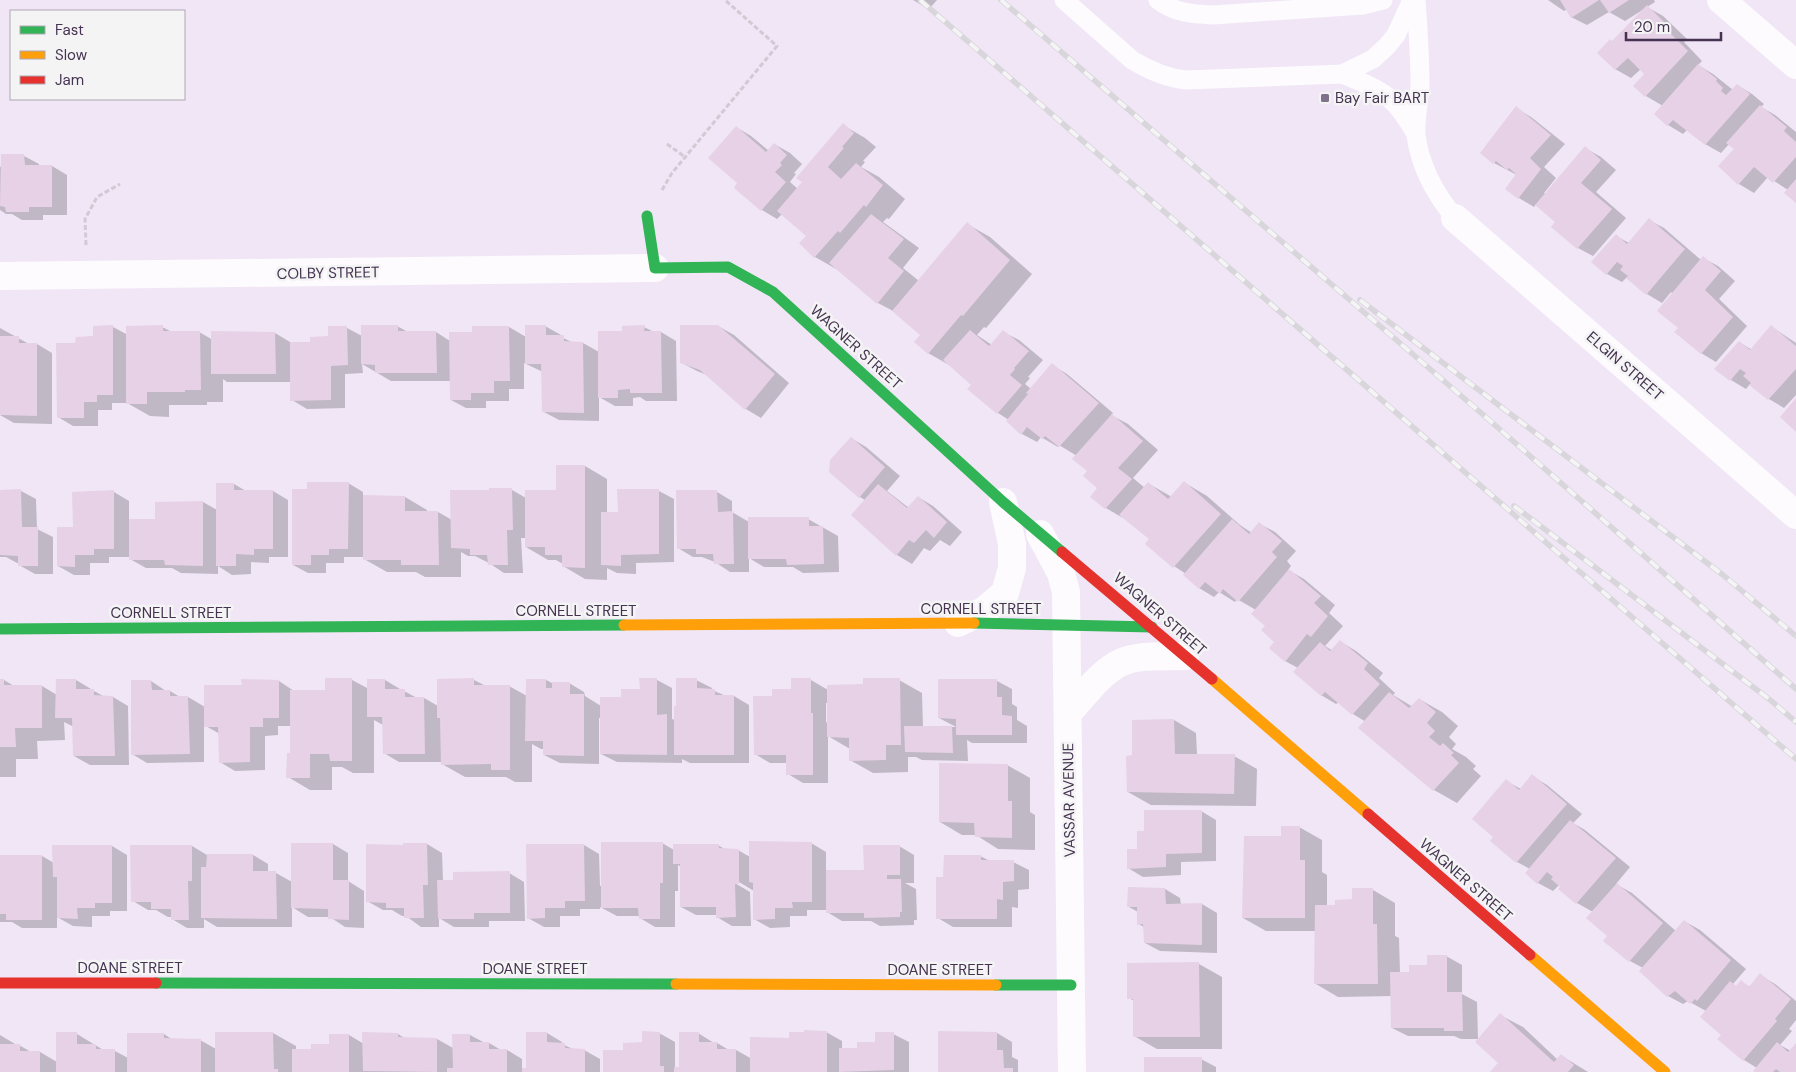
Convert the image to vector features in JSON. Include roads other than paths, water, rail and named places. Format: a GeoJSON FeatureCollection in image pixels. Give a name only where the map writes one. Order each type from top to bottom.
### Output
{"type":"FeatureCollection","features":[{"type":"Feature","properties":{"kind":"street"},"geometry":{"type":"LineString","coordinates":[[1721,0],[1796,65]]}},
{"type":"Feature","properties":{"kind":"street"},"geometry":{"type":"LineString","coordinates":[[647,216],[655,268]]}},
{"type":"Feature","properties":{"kind":"street","name":"ELGIN STREET"},"geometry":{"type":"LineString","coordinates":[[1455,218],[1796,515]]}},
{"type":"Feature","properties":{"kind":"street","name":"WAGNER STREET"},"geometry":{"type":"LineString","coordinates":[[655,268],[728,267],[773,292],[1003,502],[1152,627],[1665,1072]]}},
{"type":"Feature","properties":{"kind":"street","name":"COLBY STREET"},"geometry":{"type":"LineString","coordinates":[[0,276],[655,268]]}},
{"type":"Feature","properties":{"kind":"street"},"geometry":{"type":"LineString","coordinates":[[958,624],[985,610],[1005,593],[1012,568],[1012,544],[1003,502]]}},
{"type":"Feature","properties":{"kind":"street","name":"VASSAR AVENUE"},"geometry":{"type":"LineString","coordinates":[[1040,534],[1061,573],[1066,592],[1072,1072]]}},
{"type":"Feature","properties":{"kind":"street","name":"CORNELL STREET"},"geometry":{"type":"LineString","coordinates":[[0,629],[958,624],[1067,624],[1152,627]]}},
{"type":"Feature","properties":{"kind":"street"},"geometry":{"type":"LineString","coordinates":[[1068,713],[1104,674],[1122,662],[1140,658],[1185,656]]}},
{"type":"Feature","properties":{"kind":"street","name":"DOANE STREET"},"geometry":{"type":"LineString","coordinates":[[0,983],[1071,985]]}},
{"type":"Feature","properties":{"kind":"lane"},"geometry":{"type":"LineString","coordinates":[[1064,0],[1132,60],[1167,78],[1186,80],[1342,74],[1373,59],[1387,46],[1396,34],[1414,0]]}},
{"type":"Feature","properties":{"kind":"lane"},"geometry":{"type":"LineString","coordinates":[[1158,0],[1174,10],[1191,14],[1213,15],[1363,5],[1383,0]]}},
{"type":"Feature","properties":{"kind":"lane"},"geometry":{"type":"LineString","coordinates":[[1261,0],[1300,10]]}},
{"type":"Feature","properties":{"kind":"lane"},"geometry":{"type":"LineString","coordinates":[[1414,0],[1420,40],[1420,88],[1416,134],[1421,158],[1429,179],[1441,201],[1455,218]]}},
{"type":"Feature","properties":{"kind":"lane"},"geometry":{"type":"LineString","coordinates":[[1342,74],[1377,88],[1392,99],[1403,112],[1416,134]]}},
{"type":"Feature","properties":{"kind":"railway"},"geometry":{"type":"LineString","coordinates":[[920,0],[1796,759]]}},
{"type":"Feature","properties":{"kind":"railway"},"geometry":{"type":"LineString","coordinates":[[1001,0],[1480,412],[1796,689]]}},
{"type":"Feature","properties":{"kind":"railway"},"geometry":{"type":"LineString","coordinates":[[1360,300],[1723,575],[1796,636]]}},
{"type":"Feature","properties":{"kind":"railway"},"geometry":{"type":"LineString","coordinates":[[1514,506],[1769,699],[1796,722]]}},
{"type":"Feature","properties":{"kind":"place","name":"Bay Fair BART"},"geometry":{"type":"Point","coordinates":[1325,98]}}]}
